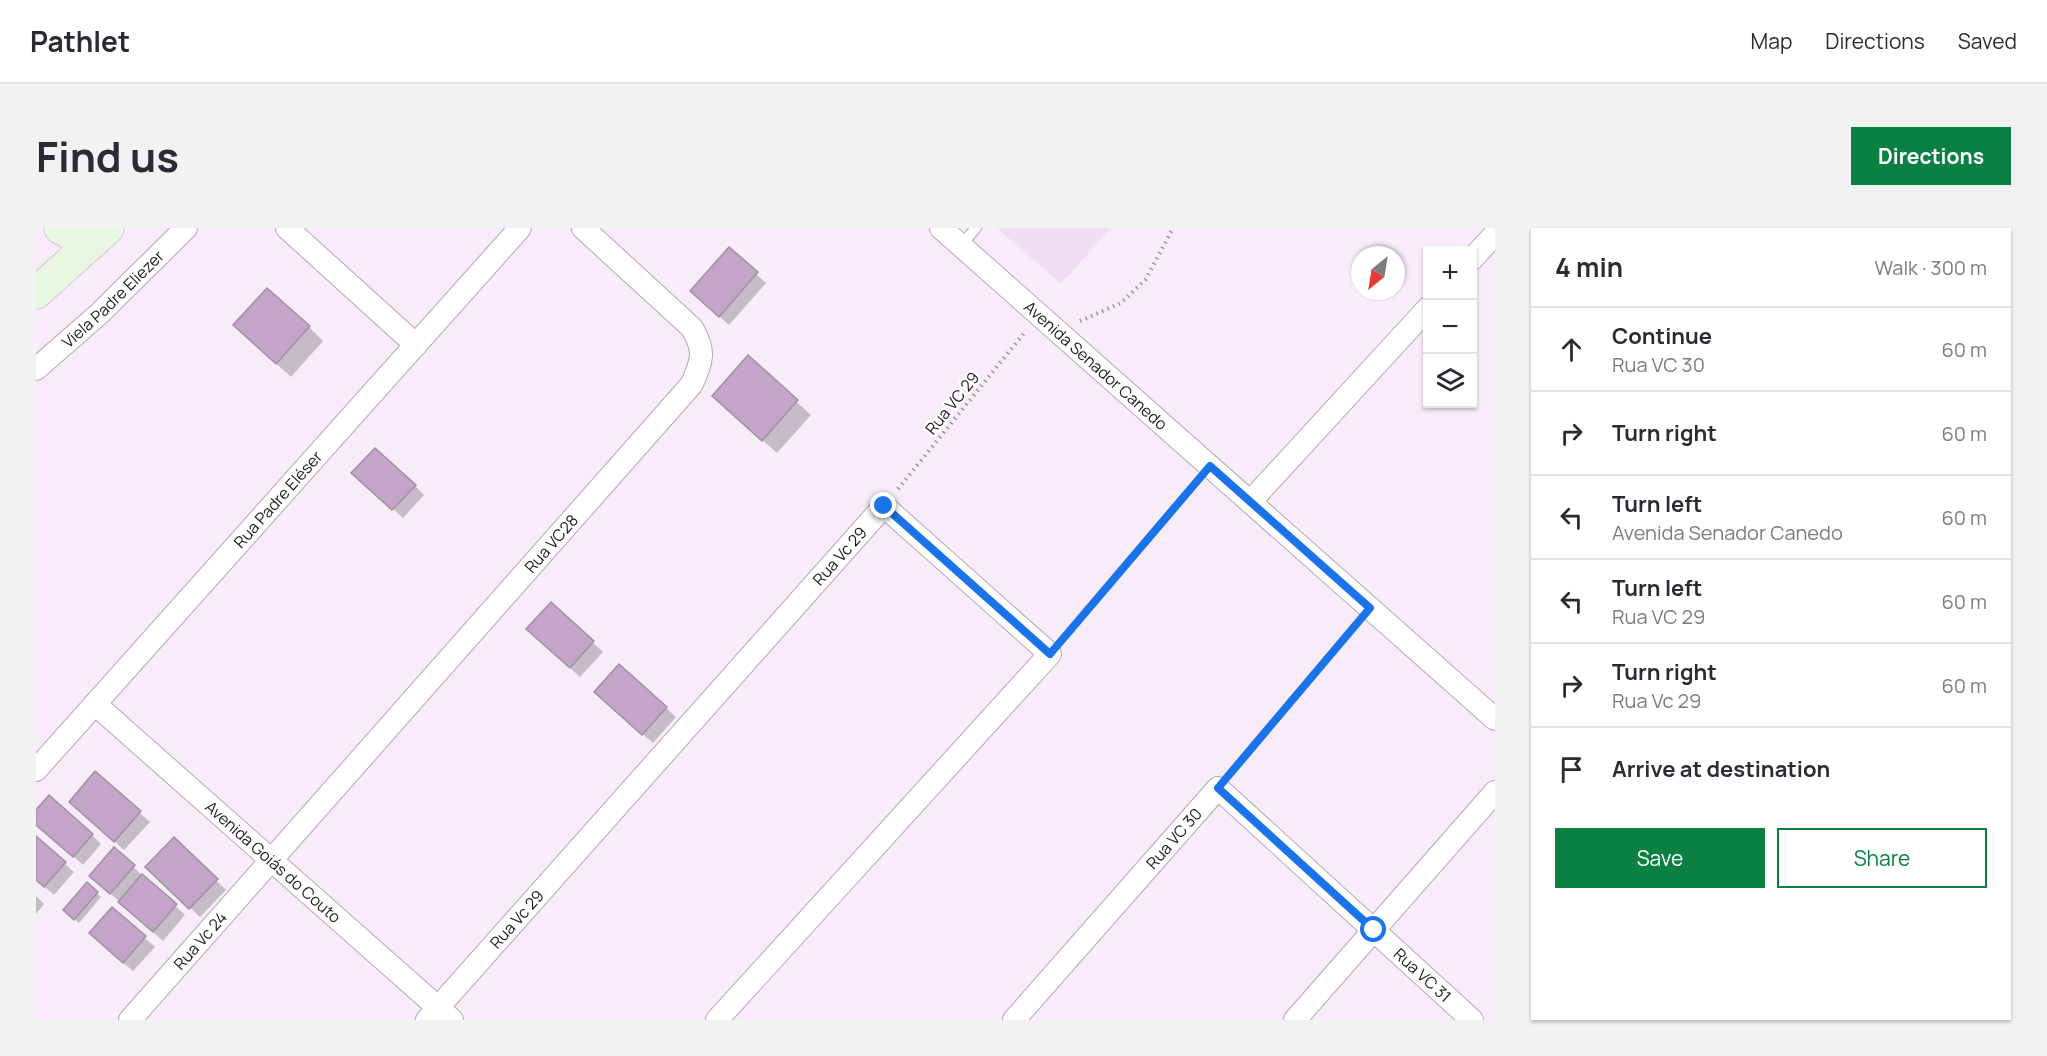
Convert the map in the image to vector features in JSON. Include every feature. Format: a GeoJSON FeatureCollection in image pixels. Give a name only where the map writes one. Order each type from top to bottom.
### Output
{"type":"FeatureCollection","features":[{"type":"Feature","properties":{"kind":"main road"},"geometry":{"type":"LineString","coordinates":[[60,228],[78,238],[101,234]]}},
{"type":"Feature","properties":{"kind":"main road"},"geometry":{"type":"LineString","coordinates":[[36,293],[101,234]]}},
{"type":"Feature","properties":{"kind":"street","name":"Viela Padre Eliezer"},"geometry":{"type":"LineString","coordinates":[[36,369],[99,314],[186,228]]}},
{"type":"Feature","properties":{"kind":"street"},"geometry":{"type":"LineString","coordinates":[[287,228],[416,345]]}},
{"type":"Feature","properties":{"kind":"street","name":"Rua Padre Eléser"},"geometry":{"type":"LineString","coordinates":[[36,770],[520,228]]}},
{"type":"Feature","properties":{"kind":"street","name":"Rua VC28"},"geometry":{"type":"LineString","coordinates":[[272,861],[692,384],[701,363],[702,345],[692,328],[583,228]]}},
{"type":"Feature","properties":{"kind":"street","name":"Avenida Senador Canedo"},"geometry":{"type":"LineString","coordinates":[[941,228],[1495,719]]}},
{"type":"Feature","properties":{"kind":"street"},"geometry":{"type":"LineString","coordinates":[[1477,254],[1495,234]]}},
{"type":"Feature","properties":{"kind":"street"},"geometry":{"type":"LineString","coordinates":[[1250,502],[1423,313]]}},
{"type":"Feature","properties":{"kind":"street"},"geometry":{"type":"LineString","coordinates":[[717,1020],[1050,654],[884,506]]}},
{"type":"Feature","properties":{"kind":"street","name":"Rua Vc 29"},"geometry":{"type":"LineString","coordinates":[[439,1016],[884,506]]}},
{"type":"Feature","properties":{"kind":"street","name":"Avenida Goiás do Couto"},"geometry":{"type":"LineString","coordinates":[[95,704],[272,861],[439,1016]]}},
{"type":"Feature","properties":{"kind":"street"},"geometry":{"type":"LineString","coordinates":[[1218,788],[1374,930]]}},
{"type":"Feature","properties":{"kind":"street","name":"Rua VC 30"},"geometry":{"type":"LineString","coordinates":[[1014,1020],[1218,788]]}},
{"type":"Feature","properties":{"kind":"street"},"geometry":{"type":"LineString","coordinates":[[1295,1020],[1495,792]]}},
{"type":"Feature","properties":{"kind":"street","name":"Rua Vc 24"},"geometry":{"type":"LineString","coordinates":[[130,1020],[272,861]]}},
{"type":"Feature","properties":{"kind":"street","name":"Rua VC 31"},"geometry":{"type":"LineString","coordinates":[[1374,930],[1472,1020]]}},
{"type":"Feature","properties":{"kind":"lane"},"geometry":{"type":"LineString","coordinates":[[961,245],[976,228]]}},
{"type":"Feature","properties":{"kind":"path"},"geometry":{"type":"LineString","coordinates":[[1057,331],[1121,303],[1146,279],[1173,228]]}},
{"type":"Feature","properties":{"kind":"path","name":"Rua VC 29"},"geometry":{"type":"LineString","coordinates":[[884,506],[1039,315]]}},
{"type":"Feature","properties":{"kind":"path"},"geometry":{"type":"LineString","coordinates":[[1050,654],[1210,466]]}},
{"type":"Feature","properties":{"kind":"path"},"geometry":{"type":"LineString","coordinates":[[1218,788],[1370,608]]}},
{"type":"Feature","properties":{"kind":"shaded area"},"geometry":{"type":"Polygon","coordinates":[[[997,228],[1111,228],[1061,284],[997,228]]]}},
{"type":"Feature","properties":{"kind":"building"},"geometry":{"type":"Polygon","coordinates":[[[729,247],[758,272],[719,317],[690,291],[729,247]]]}},
{"type":"Feature","properties":{"kind":"building"},"geometry":{"type":"Polygon","coordinates":[[[267,288],[310,326],[276,364],[233,325],[267,288]]]}},
{"type":"Feature","properties":{"kind":"building"},"geometry":{"type":"Polygon","coordinates":[[[748,355],[798,400],[762,441],[712,396],[748,355]]]}},
{"type":"Feature","properties":{"kind":"building"},"geometry":{"type":"Polygon","coordinates":[[[375,448],[416,485],[392,510],[351,473],[375,448]]]}},
{"type":"Feature","properties":{"kind":"building"},"geometry":{"type":"Polygon","coordinates":[[[551,602],[594,641],[570,668],[526,629],[551,602]]]}},
{"type":"Feature","properties":{"kind":"building"},"geometry":{"type":"Polygon","coordinates":[[[619,664],[667,707],[642,735],[594,692],[619,664]]]}},
{"type":"Feature","properties":{"kind":"building"},"geometry":{"type":"Polygon","coordinates":[[[95,771],[141,811],[114,842],[69,802],[95,771]]]}},
{"type":"Feature","properties":{"kind":"building"},"geometry":{"type":"Polygon","coordinates":[[[49,795],[93,834],[73,857],[36,825],[36,810],[49,795]]]}},
{"type":"Feature","properties":{"kind":"building"},"geometry":{"type":"Polygon","coordinates":[[[36,836],[66,862],[44,887],[36,880],[36,836]]]}},
{"type":"Feature","properties":{"kind":"building"},"geometry":{"type":"Polygon","coordinates":[[[174,837],[218,879],[189,909],[145,867],[174,837]]]}},
{"type":"Feature","properties":{"kind":"building"},"geometry":{"type":"Polygon","coordinates":[[[114,847],[135,865],[110,894],[89,876],[114,847]]]}},
{"type":"Feature","properties":{"kind":"building"},"geometry":{"type":"Polygon","coordinates":[[[142,874],[177,904],[153,932],[118,902],[142,874]]]}},
{"type":"Feature","properties":{"kind":"building"},"geometry":{"type":"Polygon","coordinates":[[[87,882],[98,892],[74,920],[63,910],[87,882]]]}},
{"type":"Feature","properties":{"kind":"building"},"geometry":{"type":"Polygon","coordinates":[[[112,907],[146,936],[123,963],[89,933],[112,907]]]}},
{"type":"Feature","properties":{"kind":"route"},"geometry":{"type":"LineString","coordinates":[[884,506],[1050,654],[1210,466],[1370,608],[1218,788],[1374,930]]}}]}
